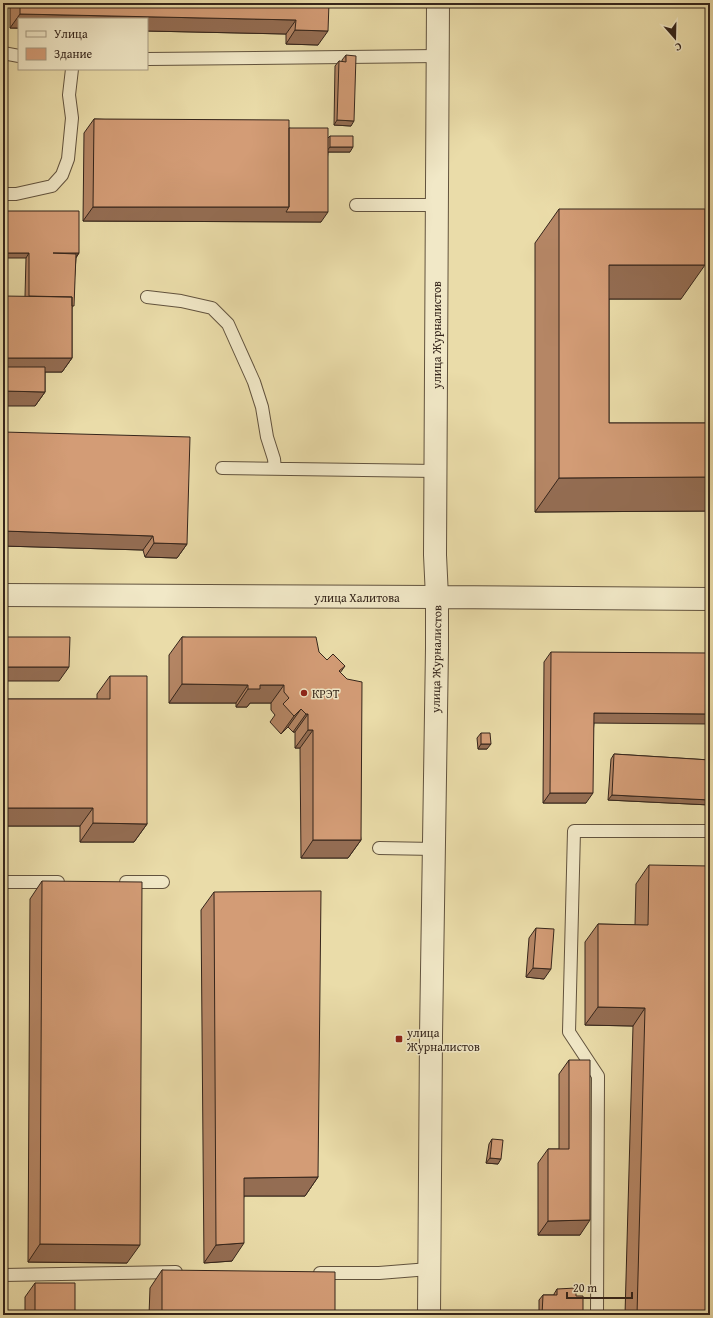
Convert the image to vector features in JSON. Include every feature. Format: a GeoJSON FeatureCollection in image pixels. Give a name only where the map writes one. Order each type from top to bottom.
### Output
{"type":"FeatureCollection","features":[{"type":"Feature","properties":{"kind":"street","name":"улица Журналистов"},"geometry":{"type":"LineString","coordinates":[[429,1315],[437,597],[435,555],[438,3]]}},
{"type":"Feature","properties":{"kind":"street","name":"улица Халитова"},"geometry":{"type":"LineString","coordinates":[[3,595],[710,599]]}},
{"type":"Feature","properties":{"kind":"lane"},"geometry":{"type":"LineString","coordinates":[[3,53],[18,56]]}},
{"type":"Feature","properties":{"kind":"lane"},"geometry":{"type":"LineString","coordinates":[[148,59],[438,56]]}},
{"type":"Feature","properties":{"kind":"lane"},"geometry":{"type":"LineString","coordinates":[[3,194],[16,194],[52,186],[62,175],[68,159],[72,118],[69,95],[72,70]]}},
{"type":"Feature","properties":{"kind":"lane"},"geometry":{"type":"LineString","coordinates":[[356,205],[437,205]]}},
{"type":"Feature","properties":{"kind":"lane"},"geometry":{"type":"LineString","coordinates":[[147,297],[180,301],[212,308],[228,324],[254,382],[262,407],[267,437],[276,469]]}},
{"type":"Feature","properties":{"kind":"lane"},"geometry":{"type":"LineString","coordinates":[[222,468],[436,471]]}},
{"type":"Feature","properties":{"kind":"lane"},"geometry":{"type":"LineString","coordinates":[[597,1315],[598,1076],[570,1032],[574,831],[710,831]]}},
{"type":"Feature","properties":{"kind":"lane"},"geometry":{"type":"LineString","coordinates":[[379,848],[434,849]]}},
{"type":"Feature","properties":{"kind":"lane"},"geometry":{"type":"LineString","coordinates":[[3,882],[67,882]]}},
{"type":"Feature","properties":{"kind":"lane"},"geometry":{"type":"LineString","coordinates":[[115,882],[163,882]]}},
{"type":"Feature","properties":{"kind":"lane"},"geometry":{"type":"LineString","coordinates":[[309,1273],[379,1273],[429,1269]]}},
{"type":"Feature","properties":{"kind":"lane"},"geometry":{"type":"LineString","coordinates":[[3,1275],[185,1272]]}},
{"type":"Feature","properties":{"kind":"building"},"geometry":{"type":"Polygon","coordinates":[[[20,3],[329,3],[328,31],[295,30],[296,20],[20,14],[20,3]]]}},
{"type":"Feature","properties":{"kind":"building"},"geometry":{"type":"Polygon","coordinates":[[[346,55],[356,56],[354,121],[337,120],[339,61],[346,62],[346,55]]]}},
{"type":"Feature","properties":{"kind":"building"},"geometry":{"type":"Polygon","coordinates":[[[94,119],[289,120],[289,207],[93,207],[94,119]]]}},
{"type":"Feature","properties":{"kind":"building"},"geometry":{"type":"Polygon","coordinates":[[[289,128],[328,128],[328,212],[286,212],[289,207],[289,128]]]}},
{"type":"Feature","properties":{"kind":"building"},"geometry":{"type":"Polygon","coordinates":[[[330,136],[353,136],[353,147],[330,147],[330,136]]]}},
{"type":"Feature","properties":{"kind":"building"},"geometry":{"type":"Polygon","coordinates":[[[559,209],[705,209],[705,265],[609,265],[609,423],[710,423],[710,477],[559,478],[559,209]]]}},
{"type":"Feature","properties":{"kind":"building"},"geometry":{"type":"Polygon","coordinates":[[[3,211],[79,211],[79,253],[53,253],[76,254],[74,306],[72,306],[72,297],[29,296],[29,253],[3,253],[3,211]]]}},
{"type":"Feature","properties":{"kind":"building"},"geometry":{"type":"Polygon","coordinates":[[[3,296],[72,297],[72,358],[3,358],[3,296]]]}},
{"type":"Feature","properties":{"kind":"building"},"geometry":{"type":"Polygon","coordinates":[[[3,367],[45,367],[45,392],[3,391],[3,367]]]}},
{"type":"Feature","properties":{"kind":"building"},"geometry":{"type":"Polygon","coordinates":[[[3,432],[190,437],[187,544],[154,543],[153,536],[3,531],[3,432]]]}},
{"type":"Feature","properties":{"kind":"building"},"geometry":{"type":"Polygon","coordinates":[[[3,637],[70,637],[69,667],[3,667],[3,637]]]}},
{"type":"Feature","properties":{"kind":"building"},"geometry":{"type":"Polygon","coordinates":[[[182,637],[316,637],[319,652],[327,660],[333,654],[345,666],[339,671],[347,679],[362,682],[361,840],[313,840],[313,730],[308,730],[308,714],[301,709],[294,716],[283,704],[289,698],[284,692],[284,685],[260,685],[260,689],[248,689],[248,685],[182,684],[182,637]]]}},
{"type":"Feature","properties":{"kind":"building"},"geometry":{"type":"Polygon","coordinates":[[[551,652],[710,653],[710,714],[594,713],[593,793],[550,793],[551,652]]]}},
{"type":"Feature","properties":{"kind":"building"},"geometry":{"type":"Polygon","coordinates":[[[110,676],[147,676],[147,824],[93,823],[93,808],[3,808],[3,699],[110,699],[110,676]]]}},
{"type":"Feature","properties":{"kind":"building"},"geometry":{"type":"Polygon","coordinates":[[[481,733],[490,733],[491,744],[481,744],[481,733]]]}},
{"type":"Feature","properties":{"kind":"building"},"geometry":{"type":"Polygon","coordinates":[[[614,754],[710,760],[710,800],[612,795],[614,754]]]}},
{"type":"Feature","properties":{"kind":"building"},"geometry":{"type":"Polygon","coordinates":[[[649,865],[710,866],[710,1315],[637,1315],[645,1008],[598,1007],[598,924],[648,925],[649,865]]]}},
{"type":"Feature","properties":{"kind":"building"},"geometry":{"type":"Polygon","coordinates":[[[42,881],[142,882],[140,1245],[40,1244],[42,881]]]}},
{"type":"Feature","properties":{"kind":"building"},"geometry":{"type":"Polygon","coordinates":[[[321,891],[318,1177],[244,1178],[244,1243],[216,1245],[214,892],[321,891]]]}},
{"type":"Feature","properties":{"kind":"building"},"geometry":{"type":"Polygon","coordinates":[[[536,928],[554,929],[551,969],[533,968],[536,928]]]}},
{"type":"Feature","properties":{"kind":"building"},"geometry":{"type":"Polygon","coordinates":[[[569,1060],[590,1060],[590,1220],[548,1221],[548,1149],[569,1149],[569,1060]]]}},
{"type":"Feature","properties":{"kind":"building"},"geometry":{"type":"Polygon","coordinates":[[[492,1139],[503,1140],[501,1159],[490,1158],[492,1139]]]}},
{"type":"Feature","properties":{"kind":"building"},"geometry":{"type":"Polygon","coordinates":[[[162,1270],[335,1272],[335,1315],[162,1315],[162,1270]]]}},
{"type":"Feature","properties":{"kind":"building"},"geometry":{"type":"Polygon","coordinates":[[[35,1283],[75,1283],[75,1315],[35,1315],[35,1283]]]}},
{"type":"Feature","properties":{"kind":"building"},"geometry":{"type":"Polygon","coordinates":[[[576,1288],[576,1296],[583,1296],[583,1315],[542,1315],[543,1295],[557,1295],[557,1289],[576,1288]]]}},
{"type":"Feature","properties":{"kind":"place","name":"КРЭТ"},"geometry":{"type":"Point","coordinates":[304,693]}},
{"type":"Feature","properties":{"kind":"place","name":"улица Журналистов"},"geometry":{"type":"Point","coordinates":[399,1039]}}]}
